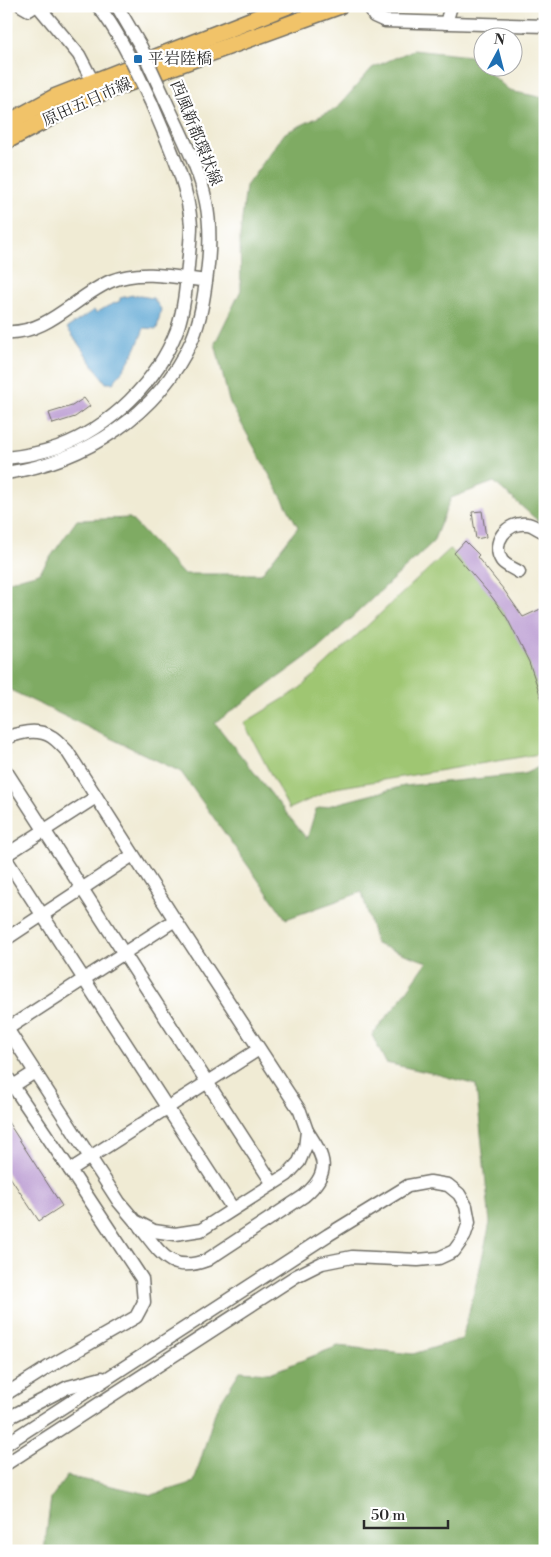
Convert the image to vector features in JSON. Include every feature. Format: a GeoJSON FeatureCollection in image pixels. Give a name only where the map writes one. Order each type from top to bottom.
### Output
{"type":"FeatureCollection","features":[{"type":"Feature","properties":{"kind":"main road","name":"原田五日市線"},"geometry":{"type":"LineString","coordinates":[[6,124],[55,97],[287,6]]}},
{"type":"Feature","properties":{"kind":"main road","name":"原田五日市線"},"geometry":{"type":"LineString","coordinates":[[6,141],[87,98],[339,6]]}},
{"type":"Feature","properties":{"kind":"street"},"geometry":{"type":"LineString","coordinates":[[30,6],[79,55],[93,82]]}},
{"type":"Feature","properties":{"kind":"street","name":"西風新都環状線"},"geometry":{"type":"LineString","coordinates":[[6,458],[30,455],[59,446],[88,432],[117,413],[134,396],[160,362],[177,330],[187,279],[191,224],[187,202],[179,170],[151,102],[127,51],[110,21],[98,6]]}},
{"type":"Feature","properties":{"kind":"street","name":"西風新都環状線"},"geometry":{"type":"LineString","coordinates":[[6,473],[32,469],[62,460],[92,446],[118,430],[146,406],[167,382],[191,341],[200,317],[210,248],[206,202],[192,158],[141,47],[117,6]]}},
{"type":"Feature","properties":{"kind":"street"},"geometry":{"type":"LineString","coordinates":[[370,6],[374,16],[385,21],[545,26]]}},
{"type":"Feature","properties":{"kind":"street"},"geometry":{"type":"LineString","coordinates":[[446,23],[452,6]]}},
{"type":"Feature","properties":{"kind":"street"},"geometry":{"type":"LineString","coordinates":[[6,332],[29,330],[46,322],[112,281],[131,276],[150,275],[206,282]]}},
{"type":"Feature","properties":{"kind":"street"},"geometry":{"type":"LineString","coordinates":[[518,572],[502,561],[498,547],[501,534],[512,526],[527,524],[545,532]]}},
{"type":"Feature","properties":{"kind":"street"},"geometry":{"type":"LineString","coordinates":[[6,738],[18,733],[36,731],[52,737],[67,751],[300,1111],[307,1131],[321,1152],[323,1163],[321,1177],[316,1186],[304,1196],[207,1260],[196,1264],[179,1264],[165,1258],[119,1202],[7,1028],[175,920]]}},
{"type":"Feature","properties":{"kind":"street"},"geometry":{"type":"LineString","coordinates":[[6,771],[273,1184]]}},
{"type":"Feature","properties":{"kind":"street"},"geometry":{"type":"LineString","coordinates":[[96,797],[6,857],[233,1209]]}},
{"type":"Feature","properties":{"kind":"street"},"geometry":{"type":"LineString","coordinates":[[6,938],[133,855]]}},
{"type":"Feature","properties":{"kind":"street"},"geometry":{"type":"LineString","coordinates":[[70,1170],[260,1049]]}},
{"type":"Feature","properties":{"kind":"street"},"geometry":{"type":"LineString","coordinates":[[6,1394],[50,1366],[136,1317],[144,1302],[142,1279],[10,1080],[35,1072]]}},
{"type":"Feature","properties":{"kind":"street"},"geometry":{"type":"LineString","coordinates":[[135,1221],[154,1231],[176,1234],[201,1230],[287,1175],[299,1162],[305,1148],[307,1131]]}},
{"type":"Feature","properties":{"kind":"street"},"geometry":{"type":"LineString","coordinates":[[6,1444],[328,1235],[408,1186],[430,1182],[448,1185],[459,1194],[466,1206],[469,1222],[464,1238],[454,1251],[439,1258],[418,1260],[352,1257],[322,1262],[296,1276],[6,1464]]}},
{"type":"Feature","properties":{"kind":"street"},"geometry":{"type":"LineString","coordinates":[[6,1420],[68,1387],[114,1374]]}},
{"type":"Feature","properties":{"kind":"green space"},"geometry":{"type":"Polygon","coordinates":[[[413,50],[470,56],[474,60],[474,78],[495,78],[510,91],[545,98],[545,527],[494,482],[451,498],[433,542],[319,648],[215,723],[307,839],[316,809],[404,786],[524,774],[545,764],[545,1551],[44,1551],[51,1498],[67,1476],[152,1495],[194,1482],[216,1409],[240,1371],[270,1373],[338,1346],[413,1354],[462,1339],[490,1223],[476,1085],[386,1063],[372,1035],[399,1002],[427,962],[376,944],[362,892],[286,919],[181,772],[6,688],[6,582],[39,573],[77,520],[130,518],[183,574],[261,574],[298,527],[229,401],[215,343],[241,290],[240,236],[246,186],[285,133],[337,108],[372,68],[413,50]]]}},
{"type":"Feature","properties":{"kind":"green space"},"geometry":{"type":"Polygon","coordinates":[[[450,549],[482,583],[497,603],[523,647],[533,670],[545,715],[545,753],[335,788],[289,809],[244,723],[298,690],[450,549]]]}},
{"type":"Feature","properties":{"kind":"water"},"geometry":{"type":"Polygon","coordinates":[[[133,295],[153,298],[161,309],[157,329],[144,328],[135,350],[123,370],[113,383],[106,383],[67,328],[94,310],[96,313],[120,301],[120,298],[133,295]]]}},
{"type":"Feature","properties":{"kind":"building"},"geometry":{"type":"Polygon","coordinates":[[[84,398],[90,406],[75,417],[53,424],[49,413],[72,406],[84,398]]]}},
{"type":"Feature","properties":{"kind":"building"},"geometry":{"type":"Polygon","coordinates":[[[482,511],[486,537],[476,539],[472,512],[482,511]]]}},
{"type":"Feature","properties":{"kind":"building"},"geometry":{"type":"Polygon","coordinates":[[[465,541],[479,555],[477,557],[523,617],[545,607],[545,657],[542,658],[545,666],[545,703],[543,703],[529,662],[507,618],[492,597],[454,553],[465,541]]]}},
{"type":"Feature","properties":{"kind":"building"},"geometry":{"type":"Polygon","coordinates":[[[6,1119],[62,1206],[39,1221],[6,1171],[6,1119]]]}},
{"type":"Feature","properties":{"kind":"place","name":"平岩陸橋"},"geometry":{"type":"Point","coordinates":[138,59]}}]}
